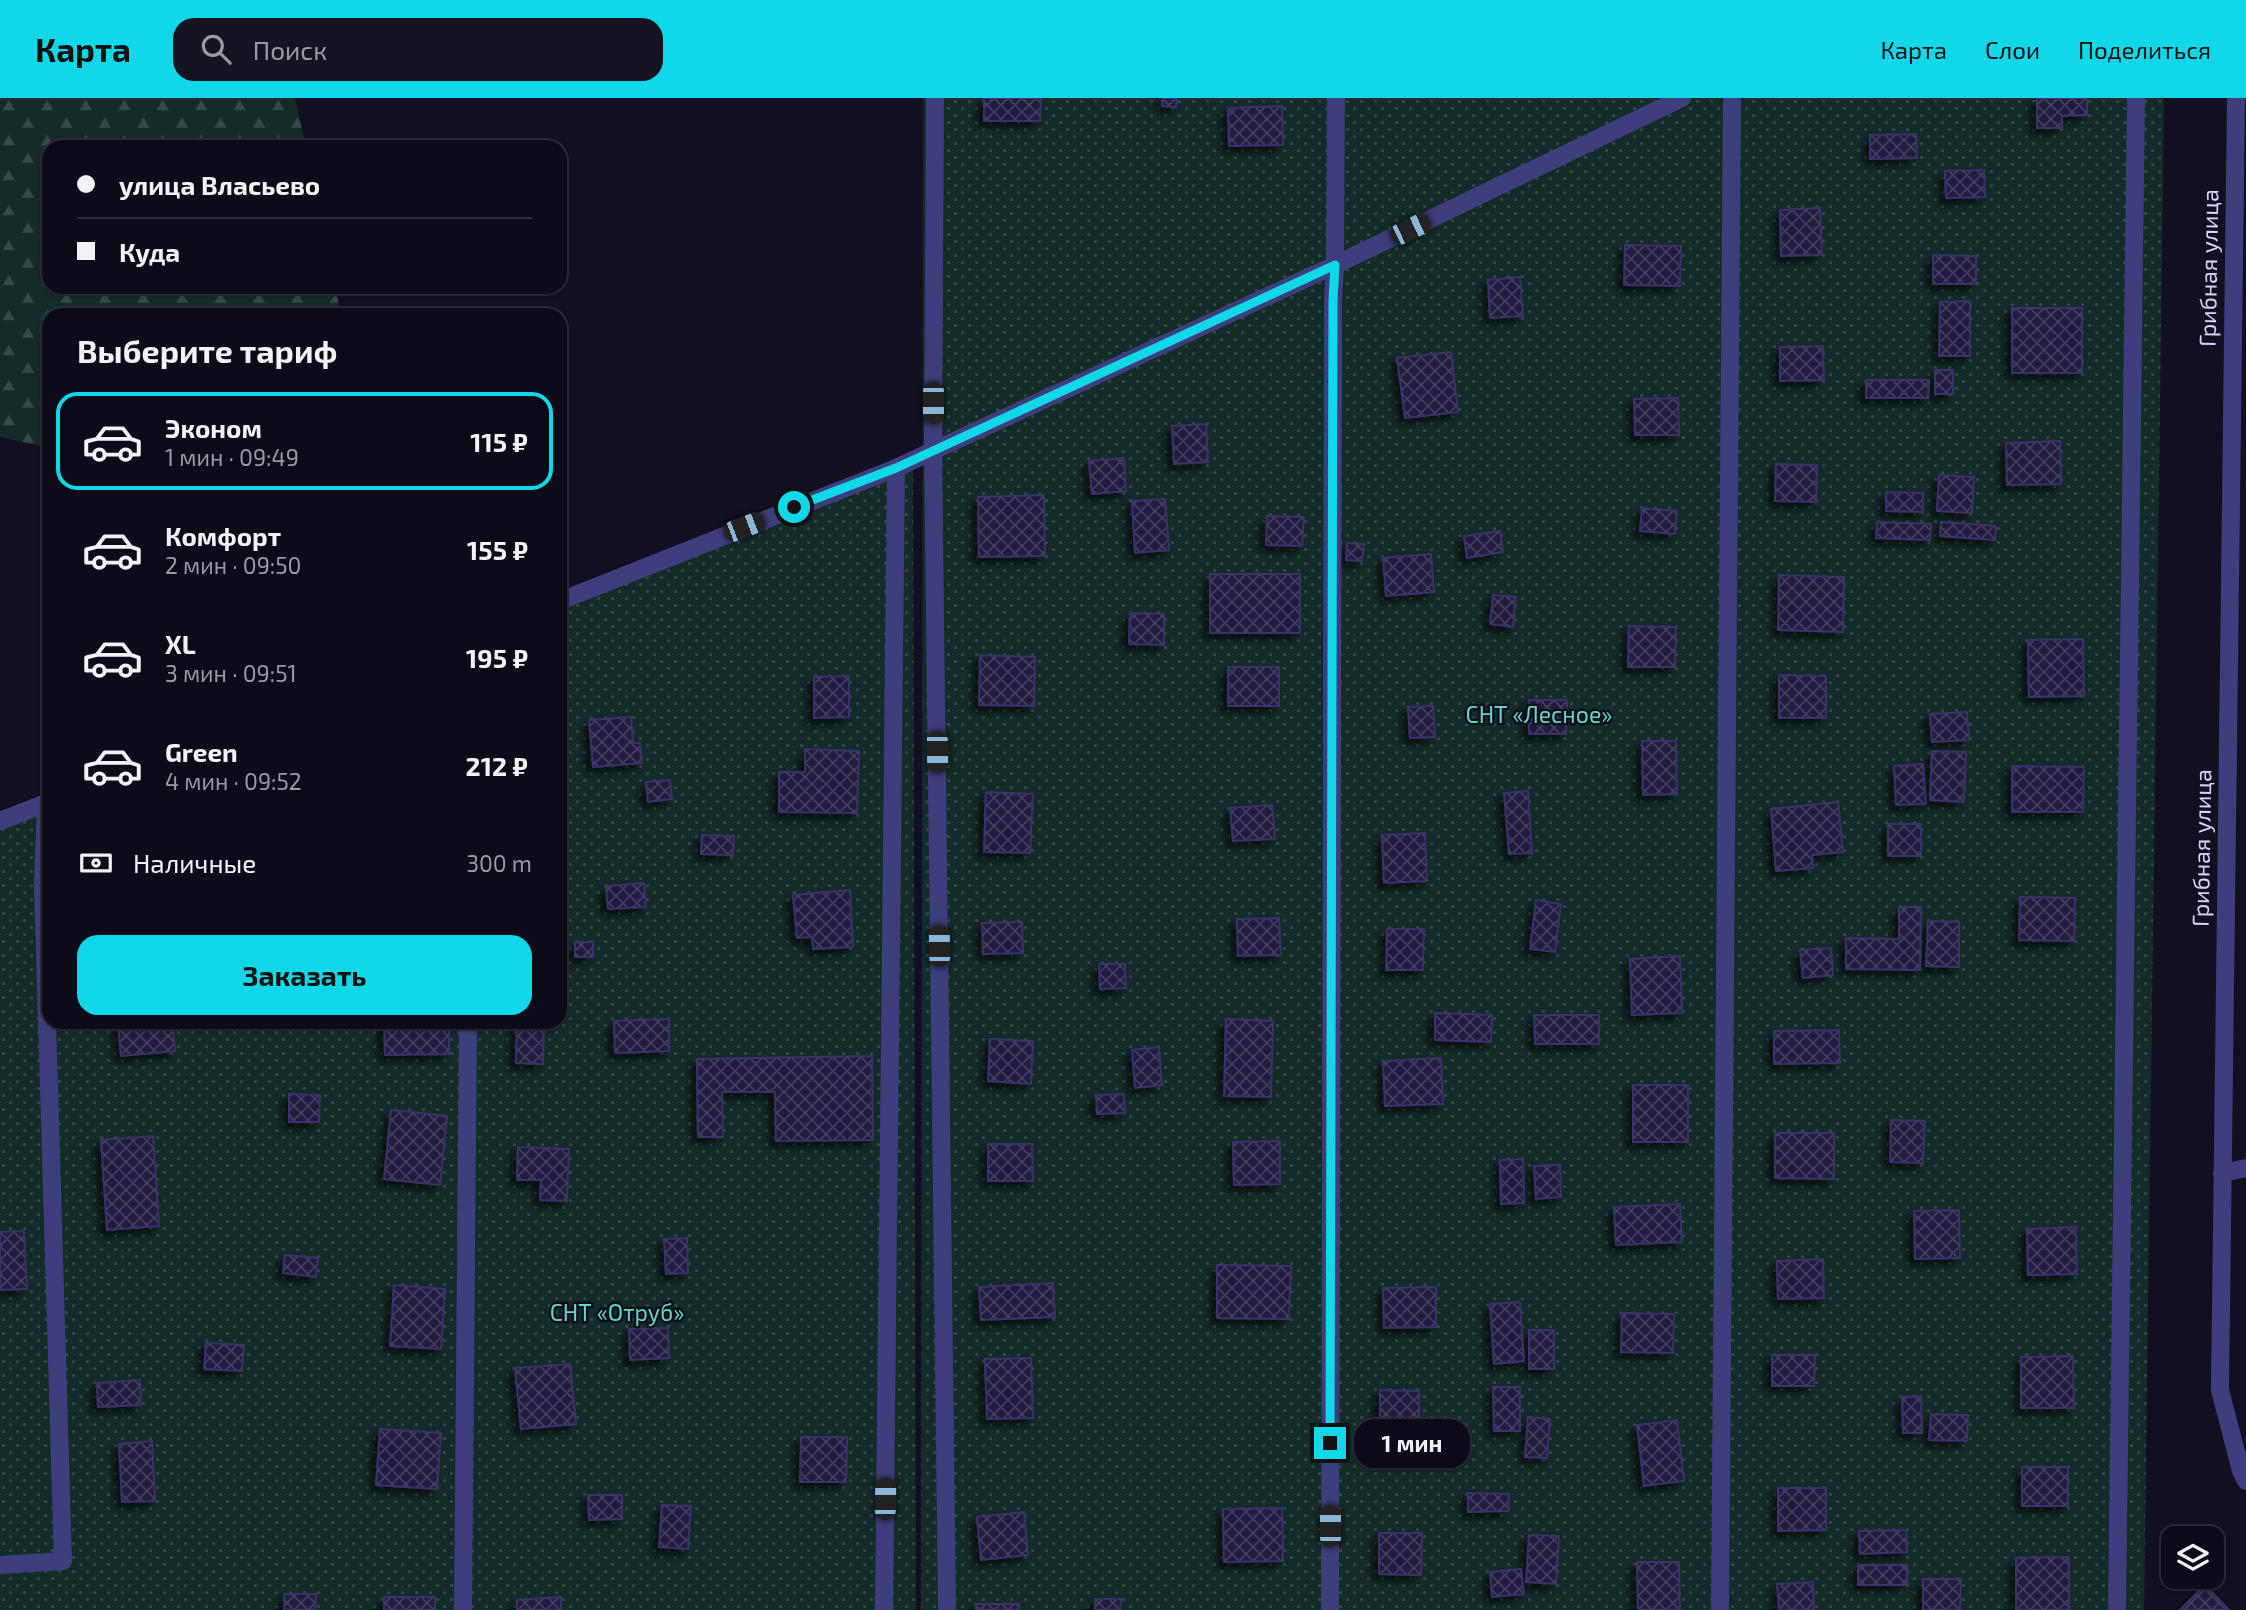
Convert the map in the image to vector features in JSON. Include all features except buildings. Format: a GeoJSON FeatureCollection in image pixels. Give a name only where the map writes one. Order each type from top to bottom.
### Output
{"type":"FeatureCollection","features":[{"type":"Feature","properties":{"kind":"street"},"geometry":{"type":"LineString","coordinates":[[935,98],[933,450],[947,1610]]}},
{"type":"Feature","properties":{"kind":"street"},"geometry":{"type":"LineString","coordinates":[[1330,1610],[1332,342],[1336,98]]}},
{"type":"Feature","properties":{"kind":"street"},"geometry":{"type":"LineString","coordinates":[[567,598],[896,468],[1335,265],[1682,98]]}},
{"type":"Feature","properties":{"kind":"street"},"geometry":{"type":"LineString","coordinates":[[1720,1610],[1732,98]]}},
{"type":"Feature","properties":{"kind":"street"},"geometry":{"type":"LineString","coordinates":[[2117,1610],[2136,98]]}},
{"type":"Feature","properties":{"kind":"street","name":"Грибная улица"},"geometry":{"type":"LineString","coordinates":[[2236,98],[2239,522],[2222,1173],[2220,1390],[2246,1481]]}},
{"type":"Feature","properties":{"kind":"street"},"geometry":{"type":"LineString","coordinates":[[884,1610],[896,468]]}},
{"type":"Feature","properties":{"kind":"street"},"geometry":{"type":"LineString","coordinates":[[0,821],[42,804]]}},
{"type":"Feature","properties":{"kind":"street"},"geometry":{"type":"LineString","coordinates":[[0,1564],[63,1561],[47,1029]]}},
{"type":"Feature","properties":{"kind":"street"},"geometry":{"type":"LineString","coordinates":[[463,1610],[468,1029]]}},
{"type":"Feature","properties":{"kind":"street"},"geometry":{"type":"LineString","coordinates":[[2222,1173],[2246,1168]]}},
{"type":"Feature","properties":{"kind":"green space"},"geometry":{"type":"Polygon","coordinates":[[[0,98],[295,98],[304,140],[42,140],[42,294],[336,294],[340,308],[42,308],[42,446],[0,437],[0,98]]]}},
{"type":"Feature","properties":{"kind":"green space","name":"СНТ «Лесное»"},"geometry":{"type":"Polygon","coordinates":[[[923,98],[2164,98],[2144,1610],[921,1610],[923,98]]]}},
{"type":"Feature","properties":{"kind":"green space","name":"СНТ «Отруб»"},"geometry":{"type":"Polygon","coordinates":[[[913,465],[916,1610],[0,1610],[0,821],[42,805],[42,1029],[567,1029],[567,599],[913,465]]]}},
{"type":"Feature","properties":{"kind":"route"},"geometry":{"type":"LineString","coordinates":[[794,507],[896,468],[1335,265],[1330,1443]]}}]}
